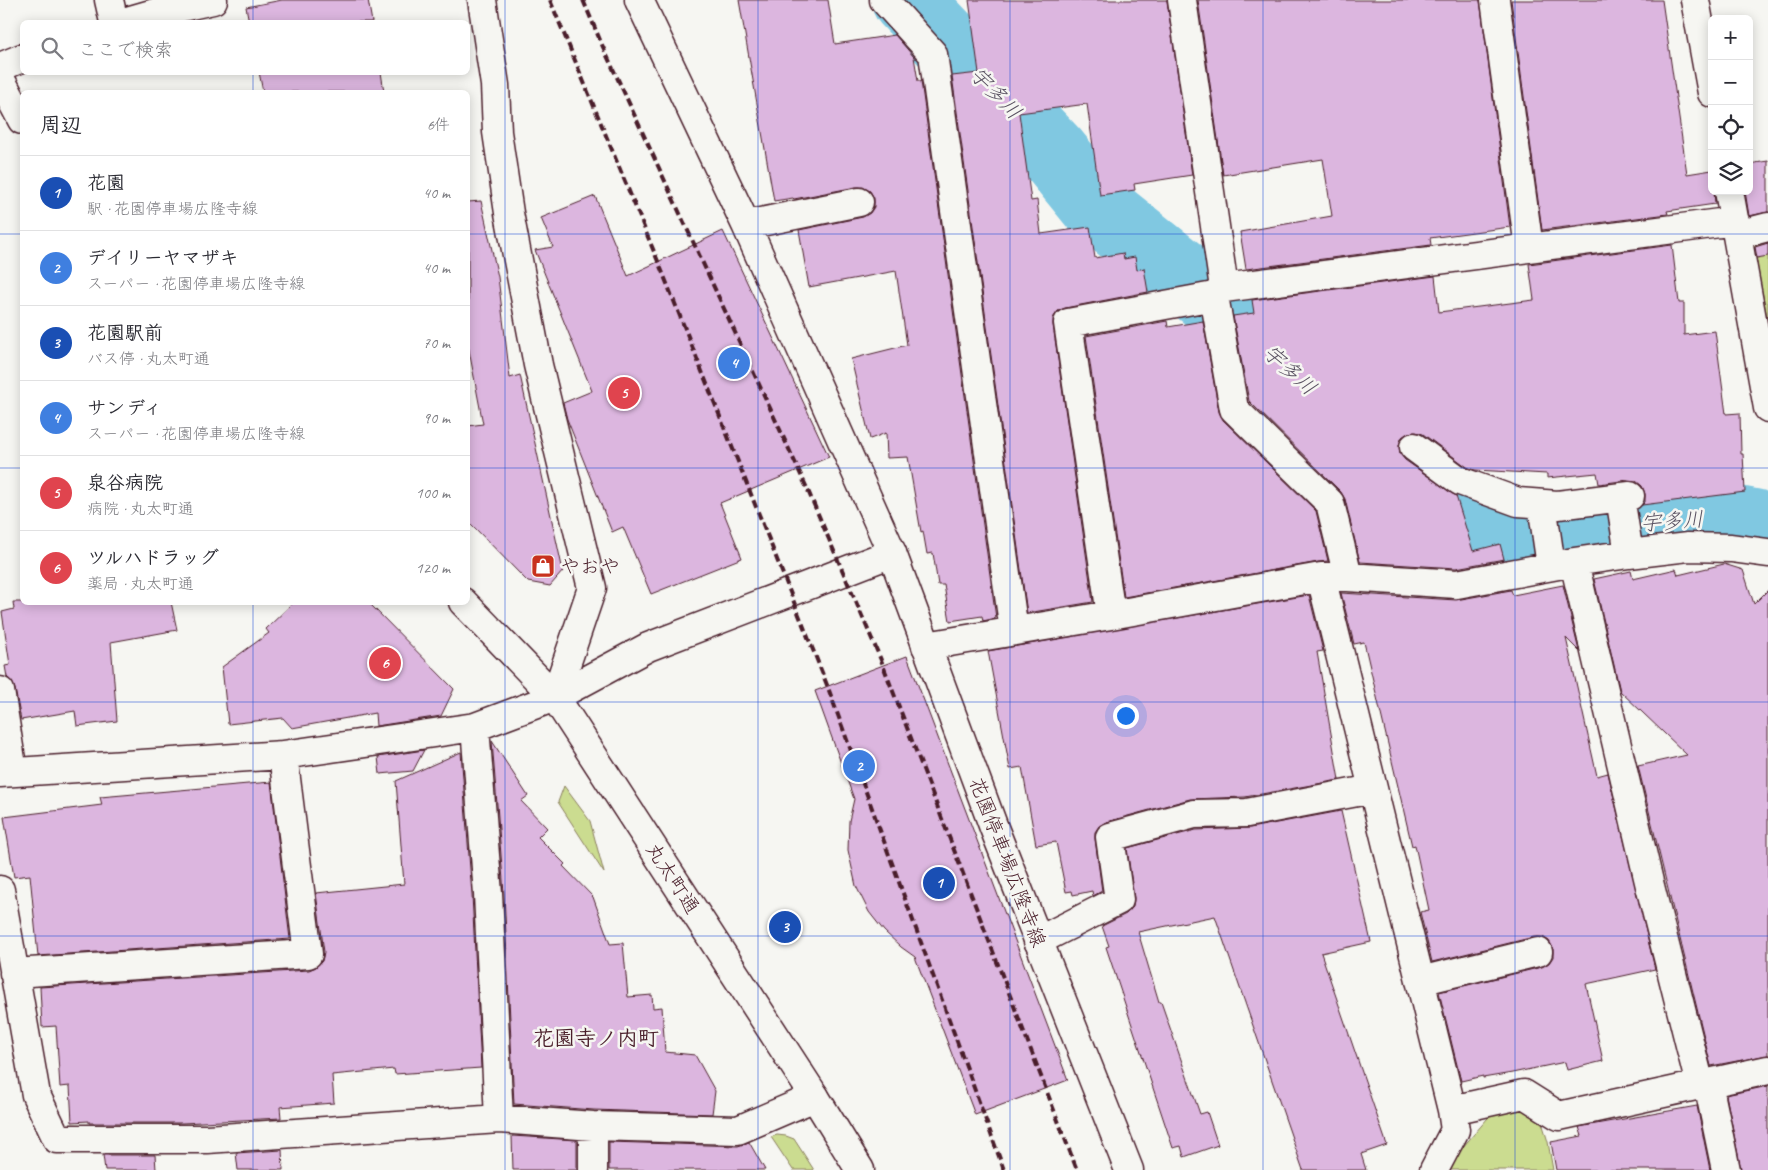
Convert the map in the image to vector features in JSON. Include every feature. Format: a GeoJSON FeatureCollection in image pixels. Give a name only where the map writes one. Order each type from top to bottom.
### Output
{"type":"FeatureCollection","features":[{"type":"Feature","properties":{"kind":"street"},"geometry":{"type":"LineString","coordinates":[[109,0],[114,20]]}},
{"type":"Feature","properties":{"kind":"street"},"geometry":{"type":"LineString","coordinates":[[131,20],[213,0]]}},
{"type":"Feature","properties":{"kind":"street"},"geometry":{"type":"LineString","coordinates":[[482,0],[495,85],[497,132],[509,213],[538,365],[592,588],[555,696]]}},
{"type":"Feature","properties":{"kind":"street","name":"花園停車場広隆寺線"},"geometry":{"type":"LineString","coordinates":[[639,0],[746,225],[892,553],[1038,941],[1129,1170]]}},
{"type":"Feature","properties":{"kind":"street"},"geometry":{"type":"LineString","coordinates":[[884,0],[933,54],[1014,631]]}},
{"type":"Feature","properties":{"kind":"street"},"geometry":{"type":"LineString","coordinates":[[1182,0],[1219,292],[1222,332],[1234,409],[1330,504],[1348,577]]}},
{"type":"Feature","properties":{"kind":"street"},"geometry":{"type":"LineString","coordinates":[[1495,0],[1529,248]]}},
{"type":"Feature","properties":{"kind":"street"},"geometry":{"type":"LineString","coordinates":[[1695,0],[1708,71]]}},
{"type":"Feature","properties":{"kind":"street"},"geometry":{"type":"LineString","coordinates":[[0,68],[20,59]]}},
{"type":"Feature","properties":{"kind":"street"},"geometry":{"type":"LineString","coordinates":[[0,78],[20,116]]}},
{"type":"Feature","properties":{"kind":"street"},"geometry":{"type":"LineString","coordinates":[[1730,195],[1768,408]]}},
{"type":"Feature","properties":{"kind":"street"},"geometry":{"type":"LineString","coordinates":[[746,225],[859,202]]}},
{"type":"Feature","properties":{"kind":"street"},"geometry":{"type":"LineString","coordinates":[[1110,615],[1068,323],[1186,301],[1219,292],[1529,248],[1736,228],[1768,228]]}},
{"type":"Feature","properties":{"kind":"street"},"geometry":{"type":"LineString","coordinates":[[1414,447],[1460,481],[1543,510],[1558,505],[1624,501],[1628,545]]}},
{"type":"Feature","properties":{"kind":"street"},"geometry":{"type":"LineString","coordinates":[[1543,510],[1558,557],[1650,886],[1726,1170]]}},
{"type":"Feature","properties":{"kind":"street"},"geometry":{"type":"LineString","coordinates":[[926,646],[1321,577],[1457,584],[1558,557],[1628,545],[1731,548],[1768,553]]}},
{"type":"Feature","properties":{"kind":"street"},"geometry":{"type":"LineString","coordinates":[[0,691],[6,772],[283,755],[475,727],[555,696],[648,647],[892,553]]}},
{"type":"Feature","properties":{"kind":"street"},"geometry":{"type":"LineString","coordinates":[[1321,577],[1452,1110],[1455,1130],[1434,1170]]}},
{"type":"Feature","properties":{"kind":"street","name":"丸太町通"},"geometry":{"type":"LineString","coordinates":[[466,605],[555,696],[815,1097],[860,1170]]}},
{"type":"Feature","properties":{"kind":"street"},"geometry":{"type":"LineString","coordinates":[[475,727],[488,894],[499,1119]]}},
{"type":"Feature","properties":{"kind":"street"},"geometry":{"type":"LineString","coordinates":[[14,973],[308,954],[283,755]]}},
{"type":"Feature","properties":{"kind":"street"},"geometry":{"type":"LineString","coordinates":[[1038,941],[1119,900],[1110,837],[1194,814],[1247,813],[1373,789]]}},
{"type":"Feature","properties":{"kind":"street"},"geometry":{"type":"LineString","coordinates":[[0,890],[36,1095],[57,1140],[207,1139],[499,1119],[593,1126],[738,1130],[815,1097]]}},
{"type":"Feature","properties":{"kind":"street"},"geometry":{"type":"LineString","coordinates":[[1420,981],[1538,952]]}},
{"type":"Feature","properties":{"kind":"street"},"geometry":{"type":"LineString","coordinates":[[1452,1110],[1524,1094],[1559,1116],[1768,1070]]}},
{"type":"Feature","properties":{"kind":"street"},"geometry":{"type":"LineString","coordinates":[[593,1126],[594,1170]]}},
{"type":"Feature","properties":{"kind":"green space"},"geometry":{"type":"Polygon","coordinates":[[[1768,240],[1768,323],[1753,243],[1768,240]]]}},
{"type":"Feature","properties":{"kind":"green space"},"geometry":{"type":"Polygon","coordinates":[[[564,786],[590,821],[604,873],[558,802],[564,786]]]}},
{"type":"Feature","properties":{"kind":"green space"},"geometry":{"type":"Polygon","coordinates":[[[1525,1107],[1541,1119],[1548,1142],[1553,1170],[1443,1170],[1494,1111],[1525,1107]]]}},
{"type":"Feature","properties":{"kind":"green space"},"geometry":{"type":"Polygon","coordinates":[[[777,1135],[794,1139],[814,1170],[793,1170],[771,1137],[777,1135]]]}},
{"type":"Feature","properties":{"kind":"building"},"geometry":{"type":"Polygon","coordinates":[[[282,0],[368,0],[372,20],[249,20],[246,7],[282,0]]]}},
{"type":"Feature","properties":{"kind":"building"},"geometry":{"type":"Polygon","coordinates":[[[739,0],[828,0],[835,44],[895,35],[914,57],[918,81],[921,81],[996,618],[983,621],[982,616],[950,621],[944,585],[938,585],[933,553],[927,554],[923,531],[921,532],[908,457],[887,458],[886,433],[870,439],[851,359],[907,345],[896,271],[809,287],[799,230],[863,217],[870,213],[874,207],[874,198],[870,191],[863,187],[856,187],[774,201],[739,0]]]}},
{"type":"Feature","properties":{"kind":"building"},"geometry":{"type":"Polygon","coordinates":[[[969,0],[1167,0],[1192,175],[1134,184],[1135,190],[1100,195],[1087,104],[1019,113],[1031,201],[1037,200],[1041,234],[1090,227],[1095,258],[1123,253],[1124,259],[1135,257],[1137,270],[1144,268],[1148,292],[1065,308],[1058,311],[1053,318],[1093,602],[1027,613],[952,76],[979,73],[969,0]]]}},
{"type":"Feature","properties":{"kind":"building"},"geometry":{"type":"Polygon","coordinates":[[[1198,0],[1480,0],[1510,227],[1430,238],[1431,245],[1246,269],[1240,232],[1332,216],[1323,159],[1223,175],[1198,0]]]}},
{"type":"Feature","properties":{"kind":"building"},"geometry":{"type":"Polygon","coordinates":[[[1511,0],[1662,0],[1687,174],[1708,171],[1708,195],[1714,195],[1715,204],[1667,211],[1668,214],[1542,230],[1511,0]]]}},
{"type":"Feature","properties":{"kind":"building"},"geometry":{"type":"Polygon","coordinates":[[[260,75],[381,75],[384,90],[263,90],[260,75]]]}},
{"type":"Feature","properties":{"kind":"building"},"geometry":{"type":"Polygon","coordinates":[[[1768,161],[1768,212],[1749,216],[1746,195],[1753,195],[1753,163],[1768,161]]]}},
{"type":"Feature","properties":{"kind":"building"},"geometry":{"type":"Polygon","coordinates":[[[595,196],[628,276],[723,231],[829,457],[720,503],[742,558],[651,594],[623,527],[612,532],[567,419],[563,403],[592,391],[535,250],[553,247],[541,218],[595,196]]]}},
{"type":"Feature","properties":{"kind":"building"},"geometry":{"type":"Polygon","coordinates":[[[481,201],[498,277],[510,378],[520,375],[563,571],[550,586],[528,582],[470,523],[470,426],[483,424],[470,356],[470,202],[481,201]]]}},
{"type":"Feature","properties":{"kind":"building"},"geometry":{"type":"Polygon","coordinates":[[[1768,243],[1768,256],[1757,258],[1755,247],[1768,243]]]}},
{"type":"Feature","properties":{"kind":"building"},"geometry":{"type":"Polygon","coordinates":[[[1672,245],[1679,303],[1684,303],[1684,335],[1715,331],[1726,414],[1740,413],[1741,454],[1743,454],[1745,492],[1642,505],[1645,502],[1645,494],[1642,486],[1636,481],[1628,480],[1599,484],[1597,473],[1547,478],[1547,474],[1475,470],[1467,467],[1423,434],[1416,432],[1408,433],[1402,437],[1399,445],[1400,454],[1405,460],[1456,496],[1473,551],[1500,544],[1504,559],[1456,568],[1360,562],[1345,499],[1341,492],[1249,401],[1233,316],[1254,313],[1252,300],[1435,276],[1439,312],[1534,300],[1529,264],[1672,245]]]}},
{"type":"Feature","properties":{"kind":"building"},"geometry":{"type":"Polygon","coordinates":[[[1167,321],[1168,327],[1203,321],[1219,412],[1223,420],[1316,511],[1328,561],[1124,597],[1086,336],[1167,321]]]}},
{"type":"Feature","properties":{"kind":"building"},"geometry":{"type":"Polygon","coordinates":[[[1724,564],[1743,570],[1754,604],[1768,590],[1768,1055],[1711,1066],[1638,766],[1687,755],[1620,691],[1594,579],[1631,571],[1633,579],[1676,569],[1678,575],[1724,564]]]}},
{"type":"Feature","properties":{"kind":"building"},"geometry":{"type":"Polygon","coordinates":[[[1563,585],[1579,651],[1566,638],[1597,776],[1608,773],[1655,969],[1586,984],[1603,1061],[1567,1070],[1565,1062],[1461,1081],[1439,992],[1542,967],[1549,963],[1553,957],[1553,948],[1549,941],[1543,937],[1534,937],[1432,962],[1420,912],[1429,910],[1415,845],[1412,846],[1364,642],[1354,644],[1341,593],[1456,600],[1511,590],[1513,595],[1563,585]]]}},
{"type":"Feature","properties":{"kind":"building"},"geometry":{"type":"Polygon","coordinates":[[[1309,595],[1323,651],[1317,652],[1339,780],[1245,797],[1190,799],[1106,822],[1099,826],[1095,832],[1102,891],[1093,896],[1092,891],[1073,895],[1072,891],[1066,892],[1056,842],[1036,845],[1022,767],[1010,769],[988,651],[1309,595]]]}},
{"type":"Feature","properties":{"kind":"building"},"geometry":{"type":"Polygon","coordinates":[[[13,602],[20,602],[20,605],[172,605],[177,630],[111,642],[117,721],[77,726],[75,711],[21,720],[15,689],[7,677],[5,666],[10,665],[2,612],[14,609],[13,602]]]}},
{"type":"Feature","properties":{"kind":"building"},"geometry":{"type":"Polygon","coordinates":[[[291,605],[371,605],[454,689],[441,716],[376,726],[375,713],[292,728],[283,718],[228,724],[222,667],[269,633],[266,629],[291,605]]]}},
{"type":"Feature","properties":{"kind":"building"},"geometry":{"type":"Polygon","coordinates":[[[907,656],[1068,1080],[975,1115],[915,957],[884,931],[869,912],[856,886],[848,850],[849,821],[854,799],[815,691],[907,656]]]}},
{"type":"Feature","properties":{"kind":"building"},"geometry":{"type":"Polygon","coordinates":[[[492,741],[528,796],[521,801],[547,828],[538,837],[565,864],[563,866],[593,897],[610,944],[623,943],[628,997],[652,995],[653,1008],[662,1007],[665,1052],[695,1055],[715,1091],[712,1114],[594,1110],[514,1104],[504,893],[492,741]]]}},
{"type":"Feature","properties":{"kind":"building"},"geometry":{"type":"Polygon","coordinates":[[[424,750],[413,771],[380,774],[378,757],[424,750]]]}},
{"type":"Feature","properties":{"kind":"building"},"geometry":{"type":"Polygon","coordinates":[[[461,752],[472,895],[481,1068],[395,1074],[394,1069],[332,1075],[334,1103],[280,1107],[281,1118],[182,1123],[72,1122],[70,1086],[60,1087],[56,1026],[42,1027],[40,987],[309,970],[316,967],[322,961],[324,952],[316,893],[404,884],[396,781],[461,752]]]}},
{"type":"Feature","properties":{"kind":"building"},"geometry":{"type":"Polygon","coordinates":[[[271,782],[290,939],[38,956],[30,875],[14,877],[4,817],[102,805],[100,797],[271,782]]]}},
{"type":"Feature","properties":{"kind":"building"},"geometry":{"type":"Polygon","coordinates":[[[1341,811],[1371,942],[1321,953],[1387,1145],[1361,1154],[1366,1170],[1303,1170],[1215,916],[1138,932],[1159,1002],[1161,1002],[1200,1114],[1207,1112],[1218,1145],[1184,1157],[1181,1146],[1173,1148],[1106,947],[1109,946],[1102,926],[1126,914],[1133,907],[1134,898],[1127,848],[1196,830],[1250,828],[1341,811]]]}},
{"type":"Feature","properties":{"kind":"building"},"geometry":{"type":"Polygon","coordinates":[[[1768,1086],[1768,1170],[1741,1170],[1726,1095],[1768,1086]]]}},
{"type":"Feature","properties":{"kind":"building"},"geometry":{"type":"Polygon","coordinates":[[[1697,1106],[1710,1170],[1556,1170],[1551,1142],[1582,1136],[1579,1127],[1697,1106]]]}},
{"type":"Feature","properties":{"kind":"building"},"geometry":{"type":"Polygon","coordinates":[[[512,1136],[577,1140],[577,1170],[513,1170],[512,1136]]]}},
{"type":"Feature","properties":{"kind":"building"},"geometry":{"type":"Polygon","coordinates":[[[609,1142],[738,1146],[749,1142],[765,1170],[609,1170],[609,1142]]]}},
{"type":"Feature","properties":{"kind":"building"},"geometry":{"type":"Polygon","coordinates":[[[282,1150],[283,1170],[238,1170],[236,1153],[282,1150]]]}},
{"type":"Feature","properties":{"kind":"building"},"geometry":{"type":"Polygon","coordinates":[[[103,1155],[155,1155],[156,1170],[105,1170],[103,1155]]]}},
{"type":"Feature","properties":{"kind":"waterway","name":"宇多川"},"geometry":{"type":"LineString","coordinates":[[907,0],[1053,153],[1098,208],[1235,318],[1294,378],[1459,509],[1519,528],[1573,529],[1673,517],[1705,516],[1753,525],[1768,532]]}},
{"type":"Feature","properties":{"kind":"railway"},"geometry":{"type":"LineString","coordinates":[[550,0],[662,271],[827,685],[1004,1170]]}},
{"type":"Feature","properties":{"kind":"railway"},"geometry":{"type":"LineString","coordinates":[[583,0],[806,486],[881,660],[1077,1170]]}},
{"type":"Feature","properties":{"kind":"place","name":"サンディ"},"geometry":{"type":"Point","coordinates":[734,363]}},
{"type":"Feature","properties":{"kind":"place","name":"泉谷病院"},"geometry":{"type":"Point","coordinates":[624,393]}},
{"type":"Feature","properties":{"kind":"place","name":"やおや"},"geometry":{"type":"Point","coordinates":[543,566]}},
{"type":"Feature","properties":{"kind":"place","name":"ツルハドラッグ"},"geometry":{"type":"Point","coordinates":[385,663]}},
{"type":"Feature","properties":{"kind":"place","name":"デイリーヤマザキ"},"geometry":{"type":"Point","coordinates":[859,766]}},
{"type":"Feature","properties":{"kind":"place","name":"花園"},"geometry":{"type":"Point","coordinates":[939,883]}},
{"type":"Feature","properties":{"kind":"place","name":"花園駅前"},"geometry":{"type":"Point","coordinates":[785,927]}},
{"type":"Feature","properties":{"kind":"district","name":"花園寺ノ内町"},"geometry":{"type":"Point","coordinates":[596,1038]}}]}
